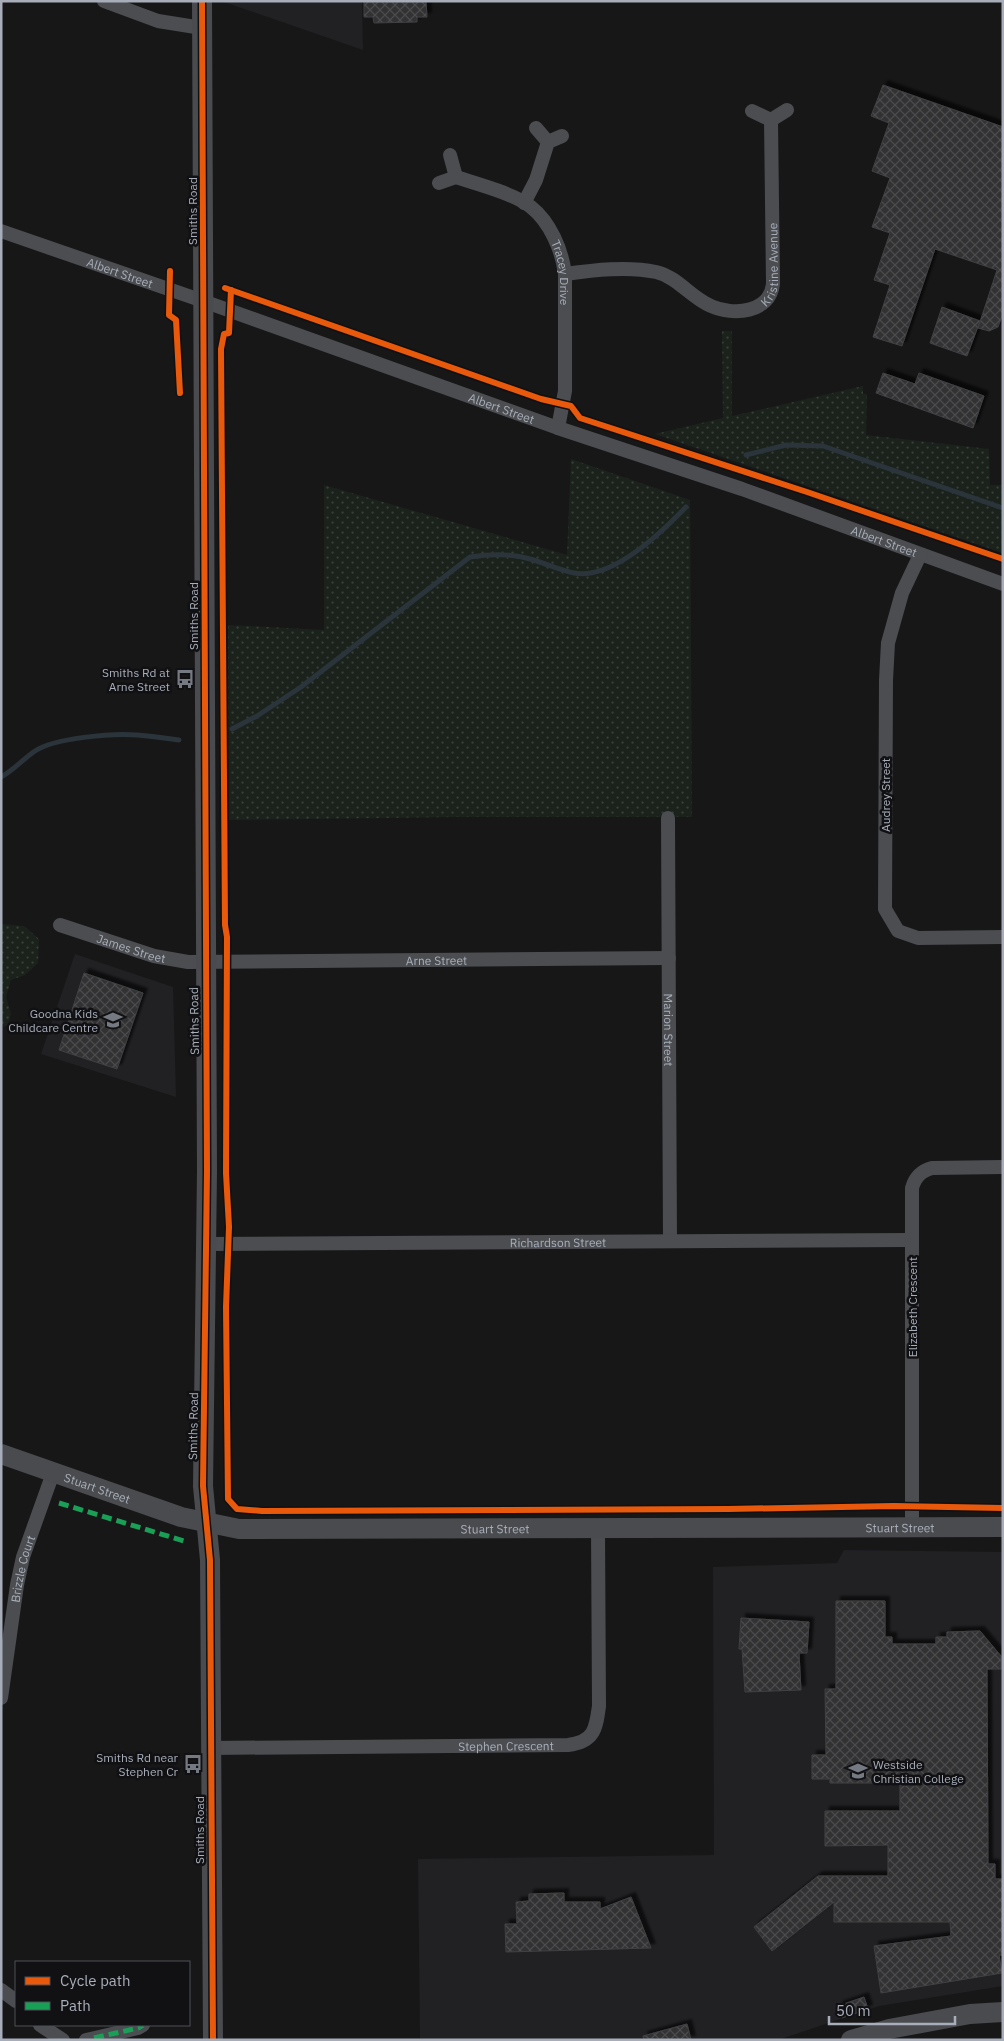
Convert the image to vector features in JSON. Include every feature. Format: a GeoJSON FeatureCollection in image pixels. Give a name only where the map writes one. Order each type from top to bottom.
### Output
{"type":"FeatureCollection","features":[{"type":"Feature","properties":{"kind":"street"},"geometry":{"type":"LineString","coordinates":[[104,1],[158,21],[202,28]]}},
{"type":"Feature","properties":{"kind":"street","name":"Smiths Road"},"geometry":{"type":"LineString","coordinates":[[202,1],[206,1244],[203,1486],[210,1560],[213,2040]]}},
{"type":"Feature","properties":{"kind":"street"},"geometry":{"type":"LineString","coordinates":[[752,111],[771,120],[787,110]]}},
{"type":"Feature","properties":{"kind":"street","name":"Kristine Avenue"},"geometry":{"type":"LineString","coordinates":[[565,274],[588,271],[637,270],[657,272],[671,278],[711,306],[725,310],[747,310],[763,305],[768,299],[773,284],[771,120]]}},
{"type":"Feature","properties":{"kind":"street"},"geometry":{"type":"LineString","coordinates":[[536,128],[548,142]]}},
{"type":"Feature","properties":{"kind":"street"},"geometry":{"type":"LineString","coordinates":[[524,203],[536,180],[548,142],[562,136]]}},
{"type":"Feature","properties":{"kind":"street"},"geometry":{"type":"LineString","coordinates":[[439,183],[456,177],[450,155]]}},
{"type":"Feature","properties":{"kind":"street","name":"Tracey Drive"},"geometry":{"type":"LineString","coordinates":[[456,177],[492,189],[532,208],[542,219],[563,258],[565,274],[565,392],[558,428]]}},
{"type":"Feature","properties":{"kind":"street","name":"Albert Street"},"geometry":{"type":"LineString","coordinates":[[1,231],[203,300],[558,428],[742,489],[1003,584]]}},
{"type":"Feature","properties":{"kind":"street","name":"Audrey Street"},"geometry":{"type":"LineString","coordinates":[[920,555],[902,593],[888,643],[886,680],[885,909],[898,931],[918,938],[1003,937]]}},
{"type":"Feature","properties":{"kind":"street","name":"Marion Street"},"geometry":{"type":"LineString","coordinates":[[668,818],[670,1241]]}},
{"type":"Feature","properties":{"kind":"street","name":"James Street"},"geometry":{"type":"LineString","coordinates":[[60,925],[164,958],[205,962]]}},
{"type":"Feature","properties":{"kind":"street","name":"Arne Street"},"geometry":{"type":"LineString","coordinates":[[205,962],[669,958]]}},
{"type":"Feature","properties":{"kind":"street","name":"Elizabeth Crescent"},"geometry":{"type":"LineString","coordinates":[[912,1528],[912,1188],[918,1175],[924,1170],[942,1167],[1003,1167]]}},
{"type":"Feature","properties":{"kind":"street","name":"Richardson Street"},"geometry":{"type":"LineString","coordinates":[[206,1244],[911,1240]]}},
{"type":"Feature","properties":{"kind":"street","name":"Stuart Street"},"geometry":{"type":"LineString","coordinates":[[1,1454],[181,1518],[239,1529],[1003,1527]]}},
{"type":"Feature","properties":{"kind":"street","name":"Brizzle Court"},"geometry":{"type":"LineString","coordinates":[[1,1698],[17,1585],[24,1557],[53,1473]]}},
{"type":"Feature","properties":{"kind":"street","name":"Stephen Crescent"},"geometry":{"type":"LineString","coordinates":[[210,1748],[568,1746],[583,1741],[595,1730],[599,1706],[598,1528]]}},
{"type":"Feature","properties":{"kind":"street"},"geometry":{"type":"LineString","coordinates":[[1,1990],[15,2000]]}},
{"type":"Feature","properties":{"kind":"street"},"geometry":{"type":"LineString","coordinates":[[851,2040],[889,2030],[961,2016],[1003,2012]]}},
{"type":"Feature","properties":{"kind":"street"},"geometry":{"type":"LineString","coordinates":[[42,2026],[63,2040]]}},
{"type":"Feature","properties":{"kind":"street"},"geometry":{"type":"LineString","coordinates":[[90,2039],[141,2026]]}},
{"type":"Feature","properties":{"kind":"shaded area"},"geometry":{"type":"Polygon","coordinates":[[[224,1],[362,1],[363,50],[224,2],[224,1]]]}},
{"type":"Feature","properties":{"kind":"shaded area"},"geometry":{"type":"Polygon","coordinates":[[[722,331],[732,331],[732,416],[863,386],[863,394],[867,394],[866,435],[989,449],[990,485],[1003,485],[1003,553],[655,434],[723,418],[722,331]]]}},
{"type":"Feature","properties":{"kind":"shaded area"},"geometry":{"type":"Polygon","coordinates":[[[571,459],[690,500],[692,817],[456,817],[229,820],[228,625],[324,630],[324,485],[567,555],[571,459]]]}},
{"type":"Feature","properties":{"kind":"shaded area"},"geometry":{"type":"Polygon","coordinates":[[[1,924],[24,926],[39,939],[38,963],[25,975],[11,980],[6,997],[11,1014],[8,1025],[3,1027],[1,1022],[1,924]]]}},
{"type":"Feature","properties":{"kind":"shaded area","name":"Goodna Kids Childcare Centre"},"geometry":{"type":"Polygon","coordinates":[[[75,954],[173,987],[176,1097],[41,1054],[75,954]]]}},
{"type":"Feature","properties":{"kind":"shaded area","name":"Westside Christian College"},"geometry":{"type":"Polygon","coordinates":[[[844,1550],[1003,1552],[1003,1986],[879,2006],[778,2040],[420,2040],[418,1859],[714,1855],[713,1567],[837,1563],[844,1550]]]}},
{"type":"Feature","properties":{"kind":"building"},"geometry":{"type":"Polygon","coordinates":[[[364,1],[426,1],[427,17],[417,17],[417,22],[374,23],[373,17],[364,17],[364,1]]]}},
{"type":"Feature","properties":{"kind":"building"},"geometry":{"type":"Polygon","coordinates":[[[883,85],[1003,127],[1003,313],[998,327],[989,331],[978,328],[997,270],[935,249],[902,346],[873,337],[890,285],[874,280],[890,233],[872,227],[890,178],[872,171],[889,123],[871,116],[883,85]]]}},
{"type":"Feature","properties":{"kind":"building"},"geometry":{"type":"Polygon","coordinates":[[[942,307],[980,321],[967,356],[930,343],[942,307]]]}},
{"type":"Feature","properties":{"kind":"building"},"geometry":{"type":"Polygon","coordinates":[[[883,373],[915,384],[919,373],[984,396],[973,428],[876,393],[883,373]]]}},
{"type":"Feature","properties":{"kind":"building"},"geometry":{"type":"Polygon","coordinates":[[[84,973],[143,993],[117,1069],[59,1050],[84,973]]]}},
{"type":"Feature","properties":{"kind":"building"},"geometry":{"type":"Polygon","coordinates":[[[836,1601],[885,1601],[885,1637],[892,1637],[892,1644],[936,1644],[936,1637],[947,1637],[947,1632],[980,1631],[1001,1656],[1001,1669],[987,1669],[988,1864],[995,1864],[995,1879],[1003,1879],[1003,1955],[999,1955],[1002,1973],[881,1993],[874,1946],[951,1936],[950,1922],[834,1922],[834,1902],[772,1951],[754,1927],[818,1876],[888,1876],[888,1845],[825,1846],[825,1811],[900,1811],[900,1783],[830,1783],[830,1779],[812,1779],[812,1755],[826,1755],[825,1689],[836,1689],[836,1601]]]}},
{"type":"Feature","properties":{"kind":"building"},"geometry":{"type":"Polygon","coordinates":[[[741,1618],[809,1622],[807,1653],[799,1653],[801,1690],[745,1692],[742,1649],[739,1649],[741,1618]]]}},
{"type":"Feature","properties":{"kind":"building"},"geometry":{"type":"Polygon","coordinates":[[[564,1893],[564,1902],[600,1902],[600,1909],[631,1897],[651,1948],[506,1952],[505,1924],[517,1924],[516,1902],[529,1901],[529,1894],[564,1893]]]}},
{"type":"Feature","properties":{"kind":"building"},"geometry":{"type":"Polygon","coordinates":[[[864,1997],[868,2009],[842,2018],[838,2006],[864,1997]]]}},
{"type":"Feature","properties":{"kind":"building"},"geometry":{"type":"Polygon","coordinates":[[[687,2024],[691,2040],[644,2040],[643,2036],[687,2024]]]}},
{"type":"Feature","properties":{"kind":"waterway"},"geometry":{"type":"LineString","coordinates":[[746,455],[786,445],[823,446],[1003,508]]}},
{"type":"Feature","properties":{"kind":"waterway"},"geometry":{"type":"LineString","coordinates":[[232,729],[257,716],[301,687],[470,557],[508,555],[522,557],[568,572],[589,573],[620,562],[635,552],[664,529],[686,507]]}},
{"type":"Feature","properties":{"kind":"waterway"},"geometry":{"type":"LineString","coordinates":[[1,777],[44,746],[69,740],[127,735],[179,740]]}},
{"type":"Feature","properties":{"kind":"marked path"},"geometry":{"type":"LineString","coordinates":[[59,1503],[184,1541]]}},
{"type":"Feature","properties":{"kind":"marked path"},"geometry":{"type":"LineString","coordinates":[[94,2038],[141,2026]]}},
{"type":"Feature","properties":{"kind":"cycle path"},"geometry":{"type":"LineString","coordinates":[[202,1],[207,1171],[203,1486],[210,1560],[213,2040]]}},
{"type":"Feature","properties":{"kind":"cycle path"},"geometry":{"type":"LineString","coordinates":[[170,271],[169,315],[176,320],[180,393]]}},
{"type":"Feature","properties":{"kind":"cycle path"},"geometry":{"type":"LineString","coordinates":[[225,288],[541,399],[571,406],[580,418],[807,492],[1003,559]]}},
{"type":"Feature","properties":{"kind":"cycle path"},"geometry":{"type":"LineString","coordinates":[[231,290],[229,333],[224,334],[221,349],[225,925],[227,937],[226,1173],[229,1227],[226,1307],[228,1499],[237,1509],[262,1511],[728,1509],[894,1506],[1003,1508]]}},
{"type":"Feature","properties":{"kind":"place","name":"Smiths Rd at Arne Street"},"geometry":{"type":"Point","coordinates":[185,679]}},
{"type":"Feature","properties":{"kind":"place","name":"Goodna Kids Childcare Centre"},"geometry":{"type":"Point","coordinates":[113,1020]}},
{"type":"Feature","properties":{"kind":"place","name":"Smiths Rd near Stephen Cr"},"geometry":{"type":"Point","coordinates":[193,1764]}},
{"type":"Feature","properties":{"kind":"place","name":"Westside Christian College"},"geometry":{"type":"Point","coordinates":[858,1771]}}]}
